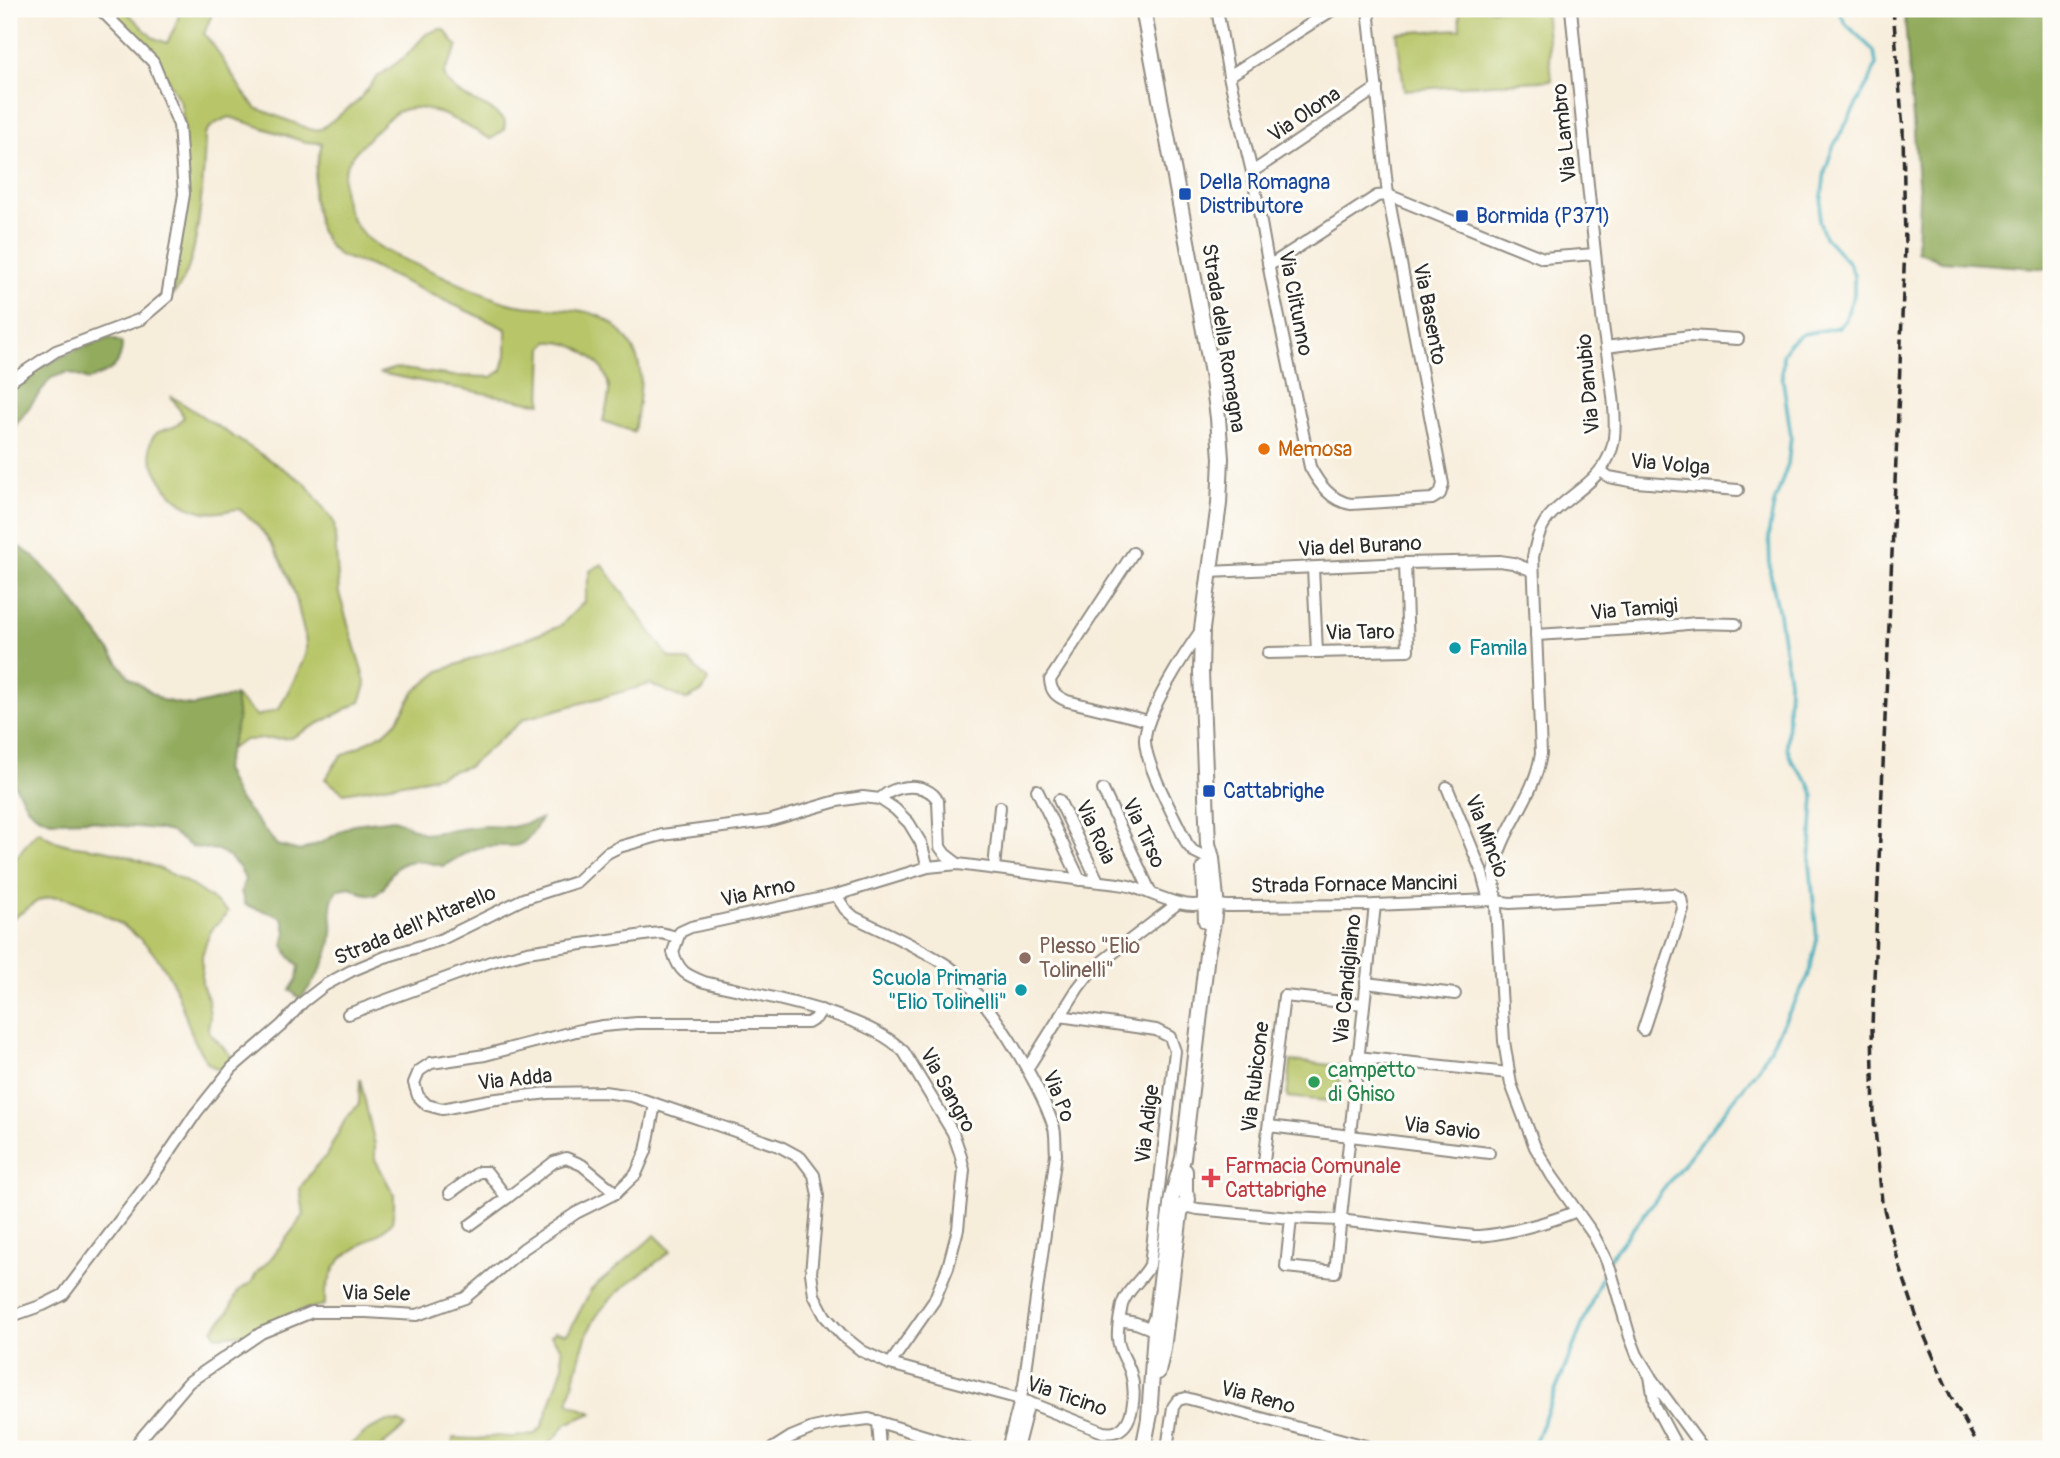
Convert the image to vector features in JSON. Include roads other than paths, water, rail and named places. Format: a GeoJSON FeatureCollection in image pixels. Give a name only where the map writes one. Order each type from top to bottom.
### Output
{"type":"FeatureCollection","features":[{"type":"Feature","properties":{"kind":"main road","name":"Strada della Romagna"},"geometry":{"type":"LineString","coordinates":[[1143,9],[1212,373],[1221,458],[1202,629],[1201,672],[1206,851],[1212,858],[1209,901],[1213,923],[1183,1158],[1181,1199],[1158,1326],[1163,1349],[1143,1449]]}},
{"type":"Feature","properties":{"kind":"street"},"geometry":{"type":"LineString","coordinates":[[9,382],[56,351],[141,319],[167,297],[184,194],[179,125],[153,62],[100,9]]}},
{"type":"Feature","properties":{"kind":"street","name":"Via Clitunno"},"geometry":{"type":"LineString","coordinates":[[1217,9],[1310,467],[1318,481]]}},
{"type":"Feature","properties":{"kind":"street"},"geometry":{"type":"LineString","coordinates":[[1229,76],[1334,9]]}},
{"type":"Feature","properties":{"kind":"street","name":"Via Basento"},"geometry":{"type":"LineString","coordinates":[[1318,481],[1334,498],[1351,504],[1432,499],[1440,494],[1442,488],[1388,195],[1368,9]]}},
{"type":"Feature","properties":{"kind":"street","name":"Via Lambro"},"geometry":{"type":"LineString","coordinates":[[1571,9],[1595,254]]}},
{"type":"Feature","properties":{"kind":"street","name":"Via Olona"},"geometry":{"type":"LineString","coordinates":[[1252,172],[1377,88]]}},
{"type":"Feature","properties":{"kind":"street"},"geometry":{"type":"LineString","coordinates":[[1268,263],[1275,262],[1377,196],[1388,195],[1543,258],[1595,254]]}},
{"type":"Feature","properties":{"kind":"street","name":"Via Danubio"},"geometry":{"type":"LineString","coordinates":[[1492,901],[1498,851],[1539,771],[1541,754],[1533,571],[1537,537],[1547,519],[1601,471],[1612,448],[1615,421],[1595,254]]}},
{"type":"Feature","properties":{"kind":"street"},"geometry":{"type":"LineString","coordinates":[[1606,347],[1689,336],[1738,339]]}},
{"type":"Feature","properties":{"kind":"street","name":"Via Volga"},"geometry":{"type":"LineString","coordinates":[[1601,471],[1609,477],[1636,482],[1738,490]]}},
{"type":"Feature","properties":{"kind":"street"},"geometry":{"type":"LineString","coordinates":[[1133,553],[1050,680],[1056,695],[1067,701],[1149,721]]}},
{"type":"Feature","properties":{"kind":"street"},"geometry":{"type":"LineString","coordinates":[[1513,563],[1533,557]]}},
{"type":"Feature","properties":{"kind":"street","name":"Via del Burano"},"geometry":{"type":"LineString","coordinates":[[1209,572],[1405,563],[1513,563]]}},
{"type":"Feature","properties":{"kind":"street","name":"Via Taro"},"geometry":{"type":"LineString","coordinates":[[1268,653],[1408,650],[1405,563]]}},
{"type":"Feature","properties":{"kind":"street"},"geometry":{"type":"LineString","coordinates":[[1513,563],[1533,571]]}},
{"type":"Feature","properties":{"kind":"street"},"geometry":{"type":"LineString","coordinates":[[1313,568],[1317,652]]}},
{"type":"Feature","properties":{"kind":"street","name":"Via Tamigi"},"geometry":{"type":"LineString","coordinates":[[1536,635],[1696,623],[1736,624]]}},
{"type":"Feature","properties":{"kind":"street"},"geometry":{"type":"LineString","coordinates":[[1202,629],[1180,660],[1149,721],[1144,740],[1147,757],[1187,844],[1192,851],[1206,851]]}},
{"type":"Feature","properties":{"kind":"street","name":"Strada dell'Altarello"},"geometry":{"type":"LineString","coordinates":[[9,1317],[63,1295],[151,1179],[211,1092],[232,1068],[282,1025],[303,1002],[325,985],[351,971],[440,940],[523,899],[576,882],[607,853],[619,847],[662,835],[787,817],[837,801],[863,797],[880,799],[893,789],[912,787],[934,794],[938,801],[940,847],[958,864]]}},
{"type":"Feature","properties":{"kind":"street","name":"Via Mincio"},"geometry":{"type":"LineString","coordinates":[[1447,787],[1492,901]]}},
{"type":"Feature","properties":{"kind":"street"},"geometry":{"type":"LineString","coordinates":[[1037,790],[1080,880]]}},
{"type":"Feature","properties":{"kind":"street","name":"Via Tirso"},"geometry":{"type":"LineString","coordinates":[[1103,790],[1151,892]]}},
{"type":"Feature","properties":{"kind":"street"},"geometry":{"type":"LineString","coordinates":[[880,799],[895,809],[909,824],[921,843],[928,867]]}},
{"type":"Feature","properties":{"kind":"street","name":"Via Roia"},"geometry":{"type":"LineString","coordinates":[[1059,800],[1098,881]]}},
{"type":"Feature","properties":{"kind":"street"},"geometry":{"type":"LineString","coordinates":[[994,869],[1000,807]]}},
{"type":"Feature","properties":{"kind":"street","name":"Via Arno"},"geometry":{"type":"LineString","coordinates":[[348,1014],[493,961],[527,952],[661,933],[677,937],[691,927],[836,895],[928,867],[958,864],[1098,881],[1151,892],[1180,904]]}},
{"type":"Feature","properties":{"kind":"street","name":"Strada Fornace Mancini"},"geometry":{"type":"LineString","coordinates":[[1209,901],[1226,906],[1492,901],[1510,903],[1673,894],[1681,898],[1683,909],[1643,1030]]}},
{"type":"Feature","properties":{"kind":"street","name":"Via Po"},"geometry":{"type":"LineString","coordinates":[[836,895],[855,917],[947,965],[982,999],[1027,1069],[1047,1109],[1055,1131],[1056,1154],[1024,1401]]}},
{"type":"Feature","properties":{"kind":"street"},"geometry":{"type":"LineString","coordinates":[[1027,1069],[1077,988],[1104,960],[1180,904],[1209,901]]}},
{"type":"Feature","properties":{"kind":"street"},"geometry":{"type":"LineString","coordinates":[[1492,901],[1504,1041],[1509,1073],[1521,1112],[1535,1147],[1604,1255],[1637,1355],[1703,1449]]}},
{"type":"Feature","properties":{"kind":"street","name":"Via Candigliano"},"geometry":{"type":"LineString","coordinates":[[1291,1218],[1286,1267],[1335,1272],[1375,905]]}},
{"type":"Feature","properties":{"kind":"street","name":"Via Sangro"},"geometry":{"type":"LineString","coordinates":[[677,937],[673,952],[680,970],[688,976],[821,1010],[878,1031],[894,1041],[904,1052],[953,1133],[964,1170],[958,1229],[948,1267],[933,1301],[890,1364]]}},
{"type":"Feature","properties":{"kind":"street"},"geometry":{"type":"LineString","coordinates":[[1366,983],[1455,994]]}},
{"type":"Feature","properties":{"kind":"street","name":"Via Rubicone"},"geometry":{"type":"LineString","coordinates":[[1264,1162],[1284,996],[1364,1004]]}},
{"type":"Feature","properties":{"kind":"street","name":"Via Adda"},"geometry":{"type":"LineString","coordinates":[[821,1010],[816,1018],[808,1023],[637,1023],[576,1031],[485,1055],[431,1063],[419,1071],[415,1083],[418,1096],[427,1105],[442,1109],[489,1100],[548,1094],[604,1092],[632,1096],[779,1146],[802,1158],[814,1175],[818,1196],[811,1273],[814,1295],[825,1316],[842,1335],[862,1350],[890,1364]]}},
{"type":"Feature","properties":{"kind":"street","name":"Via Adige"},"geometry":{"type":"LineString","coordinates":[[1060,1016],[1156,1030],[1170,1037],[1175,1051],[1150,1265],[1123,1302],[1120,1320]]}},
{"type":"Feature","properties":{"kind":"street"},"geometry":{"type":"LineString","coordinates":[[1357,1057],[1509,1073]]}},
{"type":"Feature","properties":{"kind":"street","name":"Via Sele"},"geometry":{"type":"LineString","coordinates":[[132,1449],[188,1382],[261,1333],[312,1311],[417,1315],[465,1298],[523,1249],[576,1213],[616,1193],[636,1174],[646,1152],[655,1104]]}},
{"type":"Feature","properties":{"kind":"street","name":"Via Savio"},"geometry":{"type":"LineString","coordinates":[[1269,1125],[1489,1153]]}},
{"type":"Feature","properties":{"kind":"street"},"geometry":{"type":"LineString","coordinates":[[470,1225],[554,1163],[566,1158],[582,1165],[616,1193]]}},
{"type":"Feature","properties":{"kind":"street"},"geometry":{"type":"LineString","coordinates":[[450,1193],[479,1172],[487,1172],[507,1198]]}},
{"type":"Feature","properties":{"kind":"street"},"geometry":{"type":"LineString","coordinates":[[1181,1199],[1198,1209],[1339,1220],[1485,1236],[1577,1211]]}},
{"type":"Feature","properties":{"kind":"street"},"geometry":{"type":"LineString","coordinates":[[1120,1320],[1158,1326]]}},
{"type":"Feature","properties":{"kind":"street","name":"Via Ticino"},"geometry":{"type":"LineString","coordinates":[[890,1364],[1024,1401],[1103,1432],[1114,1432],[1123,1427],[1130,1416],[1134,1388],[1131,1372],[1118,1339],[1120,1320]]}},
{"type":"Feature","properties":{"kind":"street"},"geometry":{"type":"LineString","coordinates":[[1650,1376],[1655,1406],[1678,1449]]}},
{"type":"Feature","properties":{"kind":"street","name":"Via Reno"},"geometry":{"type":"LineString","coordinates":[[1167,1449],[1173,1407],[1178,1400],[1186,1398],[1377,1449]]}},
{"type":"Feature","properties":{"kind":"street"},"geometry":{"type":"LineString","coordinates":[[1007,1449],[1024,1401]]}},
{"type":"Feature","properties":{"kind":"street"},"geometry":{"type":"LineString","coordinates":[[1017,1449],[1024,1401]]}},
{"type":"Feature","properties":{"kind":"street"},"geometry":{"type":"LineString","coordinates":[[772,1449],[791,1437],[814,1428],[869,1419],[930,1443],[968,1449]]}},
{"type":"Feature","properties":{"kind":"street"},"geometry":{"type":"LineString","coordinates":[[878,1421],[880,1449]]}},
{"type":"Feature","properties":{"kind":"waterway"},"geometry":{"type":"LineString","coordinates":[[1609,1259],[1760,1066],[1808,977],[1817,940],[1810,863],[1814,796],[1809,783],[1793,763],[1787,747],[1789,681],[1770,572],[1769,531],[1774,504],[1788,464],[1791,436],[1782,374],[1783,355],[1789,343],[1803,334],[1839,327],[1845,321],[1854,294],[1854,275],[1849,263],[1825,237],[1819,221],[1825,171],[1833,147],[1876,64],[1874,51],[1846,24],[1838,9]]}},
{"type":"Feature","properties":{"kind":"waterway"},"geometry":{"type":"LineString","coordinates":[[1532,1449],[1606,1266]]}},
{"type":"Feature","properties":{"kind":"railway"},"geometry":{"type":"LineString","coordinates":[[1893,9],[1903,130],[1905,246],[1872,1026],[1874,1118],[1882,1202],[1900,1267],[1918,1321],[1950,1395],[1980,1449]]}},
{"type":"Feature","properties":{"kind":"place","name":"Della Romagna Distributore"},"geometry":{"type":"Point","coordinates":[1185,194]}},
{"type":"Feature","properties":{"kind":"place","name":"Bormida (P371)"},"geometry":{"type":"Point","coordinates":[1462,216]}},
{"type":"Feature","properties":{"kind":"place","name":"Memosa"},"geometry":{"type":"Point","coordinates":[1264,449]}},
{"type":"Feature","properties":{"kind":"place","name":"Famila"},"geometry":{"type":"Point","coordinates":[1455,648]}},
{"type":"Feature","properties":{"kind":"place","name":"Cattabrighe"},"geometry":{"type":"Point","coordinates":[1209,791]}},
{"type":"Feature","properties":{"kind":"place","name":"Plesso \"Elio Tolinelli\""},"geometry":{"type":"Point","coordinates":[1025,958]}},
{"type":"Feature","properties":{"kind":"place","name":"Scuola Primaria \"Elio Tolinelli\""},"geometry":{"type":"Point","coordinates":[1021,990]}},
{"type":"Feature","properties":{"kind":"place","name":"campetto di Ghiso"},"geometry":{"type":"Point","coordinates":[1314,1082]}},
{"type":"Feature","properties":{"kind":"place","name":"Farmacia Comunale Cattabrighe"},"geometry":{"type":"Point","coordinates":[1211,1178]}}]}
